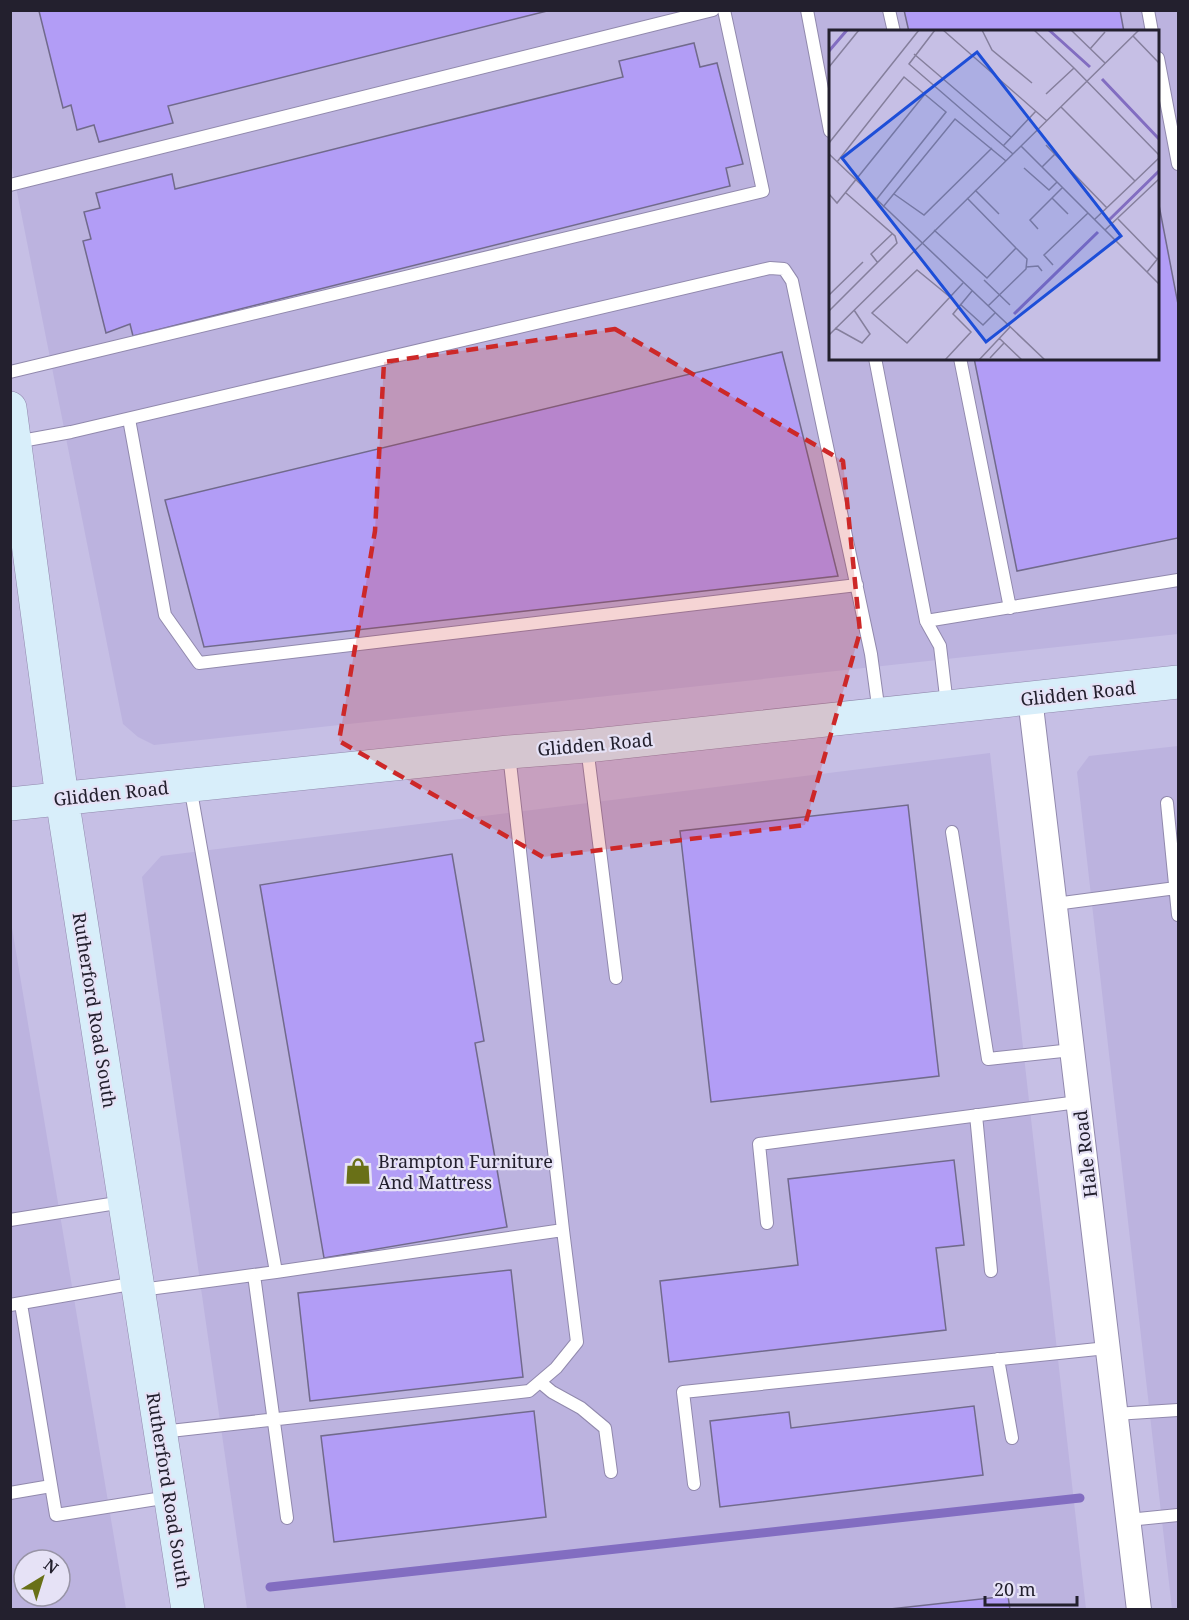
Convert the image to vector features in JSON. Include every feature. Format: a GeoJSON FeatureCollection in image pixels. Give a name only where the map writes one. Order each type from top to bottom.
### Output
{"type":"FeatureCollection","features":[{"type":"Feature","properties":{"kind":"street","name":"Rutherford Road South"},"geometry":{"type":"LineString","coordinates":[[10,408],[62,798],[188,1610]]}},
{"type":"Feature","properties":{"kind":"street","name":"Glidden Road"},"geometry":{"type":"LineString","coordinates":[[10,804],[190,784],[586,746],[1179,682]]}},
{"type":"Feature","properties":{"kind":"street","name":"Hale Road"},"geometry":{"type":"LineString","coordinates":[[1030,698],[1139,1610]]}},
{"type":"Feature","properties":{"kind":"lane"},"geometry":{"type":"LineString","coordinates":[[10,184],[712,10]]}},
{"type":"Feature","properties":{"kind":"lane"},"geometry":{"type":"LineString","coordinates":[[10,372],[763,191],[724,10]]}},
{"type":"Feature","properties":{"kind":"lane"},"geometry":{"type":"LineString","coordinates":[[807,10],[829,121]]}},
{"type":"Feature","properties":{"kind":"lane"},"geometry":{"type":"LineString","coordinates":[[889,10],[894,30]]}},
{"type":"Feature","properties":{"kind":"lane"},"geometry":{"type":"LineString","coordinates":[[1148,10],[1152,30]]}},
{"type":"Feature","properties":{"kind":"lane"},"geometry":{"type":"LineString","coordinates":[[1159,63],[1179,164]]}},
{"type":"Feature","properties":{"kind":"lane"},"geometry":{"type":"LineString","coordinates":[[15,442],[129,419],[770,268],[784,269],[792,282],[857,585],[871,654],[879,714]]}},
{"type":"Feature","properties":{"kind":"lane"},"geometry":{"type":"LineString","coordinates":[[875,360],[926,621],[940,646],[947,707]]}},
{"type":"Feature","properties":{"kind":"lane"},"geometry":{"type":"LineString","coordinates":[[960,360],[1010,608]]}},
{"type":"Feature","properties":{"kind":"lane"},"geometry":{"type":"LineString","coordinates":[[129,419],[165,615],[198,663],[857,585]]}},
{"type":"Feature","properties":{"kind":"lane"},"geometry":{"type":"LineString","coordinates":[[926,621],[1179,580]]}},
{"type":"Feature","properties":{"kind":"lane"},"geometry":{"type":"LineString","coordinates":[[586,746],[616,978]]}},
{"type":"Feature","properties":{"kind":"lane"},"geometry":{"type":"LineString","coordinates":[[160,1432],[529,1391],[556,1368],[577,1342],[509,752]]}},
{"type":"Feature","properties":{"kind":"lane"},"geometry":{"type":"LineString","coordinates":[[190,784],[276,1272]]}},
{"type":"Feature","properties":{"kind":"lane"},"geometry":{"type":"LineString","coordinates":[[1167,803],[1179,915]]}},
{"type":"Feature","properties":{"kind":"lane"},"geometry":{"type":"LineString","coordinates":[[952,832],[988,1059],[1072,1050]]}},
{"type":"Feature","properties":{"kind":"lane"},"geometry":{"type":"LineString","coordinates":[[1055,904],[1176,888]]}},
{"type":"Feature","properties":{"kind":"lane"},"geometry":{"type":"LineString","coordinates":[[767,1224],[759,1144],[1078,1102]]}},
{"type":"Feature","properties":{"kind":"lane"},"geometry":{"type":"LineString","coordinates":[[976,1115],[991,1271]]}},
{"type":"Feature","properties":{"kind":"lane"},"geometry":{"type":"LineString","coordinates":[[10,1220],[125,1202]]}},
{"type":"Feature","properties":{"kind":"lane"},"geometry":{"type":"LineString","coordinates":[[170,1497],[56,1515],[16,1304],[138,1287],[254,1275],[563,1230]]}},
{"type":"Feature","properties":{"kind":"lane"},"geometry":{"type":"LineString","coordinates":[[254,1275],[287,1518]]}},
{"type":"Feature","properties":{"kind":"lane"},"geometry":{"type":"LineString","coordinates":[[694,1484],[683,1392],[1107,1348]]}},
{"type":"Feature","properties":{"kind":"lane"},"geometry":{"type":"LineString","coordinates":[[999,1359],[1012,1438]]}},
{"type":"Feature","properties":{"kind":"lane"},"geometry":{"type":"LineString","coordinates":[[540,1382],[552,1392],[581,1408],[605,1428],[611,1472]]}},
{"type":"Feature","properties":{"kind":"lane"},"geometry":{"type":"LineString","coordinates":[[1115,1414],[1179,1410]]}},
{"type":"Feature","properties":{"kind":"lane"},"geometry":{"type":"LineString","coordinates":[[10,1493],[51,1486]]}},
{"type":"Feature","properties":{"kind":"lane"},"geometry":{"type":"LineString","coordinates":[[1128,1521],[1179,1515]]}},
{"type":"Feature","properties":{"kind":"highlighted area"},"geometry":{"type":"Polygon","coordinates":[[[615,329],[843,461],[860,632],[805,825],[543,857],[339,741],[375,531],[384,362],[615,329]]]}},
{"type":"Feature","properties":{"kind":"shaded area"},"geometry":{"type":"Polygon","coordinates":[[[10,11],[1178,11],[1178,634],[154,745],[138,737],[123,724],[11,162],[10,11]]]}},
{"type":"Feature","properties":{"kind":"shaded area"},"geometry":{"type":"Polygon","coordinates":[[[1178,746],[1178,1609],[1172,1609],[1077,772],[1089,756],[1178,746]]]}},
{"type":"Feature","properties":{"kind":"shaded area"},"geometry":{"type":"Polygon","coordinates":[[[990,753],[1086,1609],[247,1609],[142,877],[161,856],[990,753]]]}},
{"type":"Feature","properties":{"kind":"shaded area"},"geometry":{"type":"Polygon","coordinates":[[[11,922],[126,1609],[11,1609],[11,922]]]}},
{"type":"Feature","properties":{"kind":"building"},"geometry":{"type":"Polygon","coordinates":[[[551,10],[168,106],[173,123],[99,142],[94,125],[77,130],[71,105],[63,108],[39,11],[551,10]]]}},
{"type":"Feature","properties":{"kind":"building"},"geometry":{"type":"Polygon","coordinates":[[[904,10],[1120,10],[1124,30],[909,30],[904,10]]]}},
{"type":"Feature","properties":{"kind":"building"},"geometry":{"type":"Polygon","coordinates":[[[694,43],[700,67],[717,63],[743,164],[726,168],[730,186],[133,336],[130,324],[106,333],[83,241],[91,239],[84,212],[100,208],[96,193],[172,174],[175,189],[623,77],[619,61],[694,43]]]}},
{"type":"Feature","properties":{"kind":"building"},"geometry":{"type":"Polygon","coordinates":[[[1159,205],[1178,304],[1178,538],[1017,571],[974,360],[1159,360],[1159,205]]]}},
{"type":"Feature","properties":{"kind":"building"},"geometry":{"type":"Polygon","coordinates":[[[782,352],[838,576],[204,647],[165,500],[782,352]]]}},
{"type":"Feature","properties":{"kind":"building"},"geometry":{"type":"Polygon","coordinates":[[[908,805],[939,1076],[711,1102],[680,831],[908,805]]]}},
{"type":"Feature","properties":{"kind":"building"},"geometry":{"type":"Polygon","coordinates":[[[452,854],[484,1041],[475,1043],[507,1227],[324,1258],[260,885],[452,854]]]}},
{"type":"Feature","properties":{"kind":"building"},"geometry":{"type":"Polygon","coordinates":[[[954,1160],[964,1245],[936,1248],[946,1330],[669,1362],[660,1281],[798,1265],[788,1179],[954,1160]]]}},
{"type":"Feature","properties":{"kind":"building"},"geometry":{"type":"Polygon","coordinates":[[[511,1270],[523,1377],[310,1401],[298,1293],[511,1270]]]}},
{"type":"Feature","properties":{"kind":"building"},"geometry":{"type":"Polygon","coordinates":[[[974,1406],[983,1475],[720,1507],[710,1421],[789,1412],[791,1428],[974,1406]]]}},
{"type":"Feature","properties":{"kind":"building"},"geometry":{"type":"Polygon","coordinates":[[[534,1411],[546,1517],[334,1542],[321,1436],[534,1411]]]}},
{"type":"Feature","properties":{"kind":"building"},"geometry":{"type":"Polygon","coordinates":[[[1008,1596],[1010,1610],[881,1610],[1008,1596]]]}},
{"type":"Feature","properties":{"kind":"waterway"},"geometry":{"type":"LineString","coordinates":[[270,1587],[1080,1498]]}},
{"type":"Feature","properties":{"kind":"place","name":"Brampton Furniture And Mattress"},"geometry":{"type":"Point","coordinates":[358,1171]}}]}
